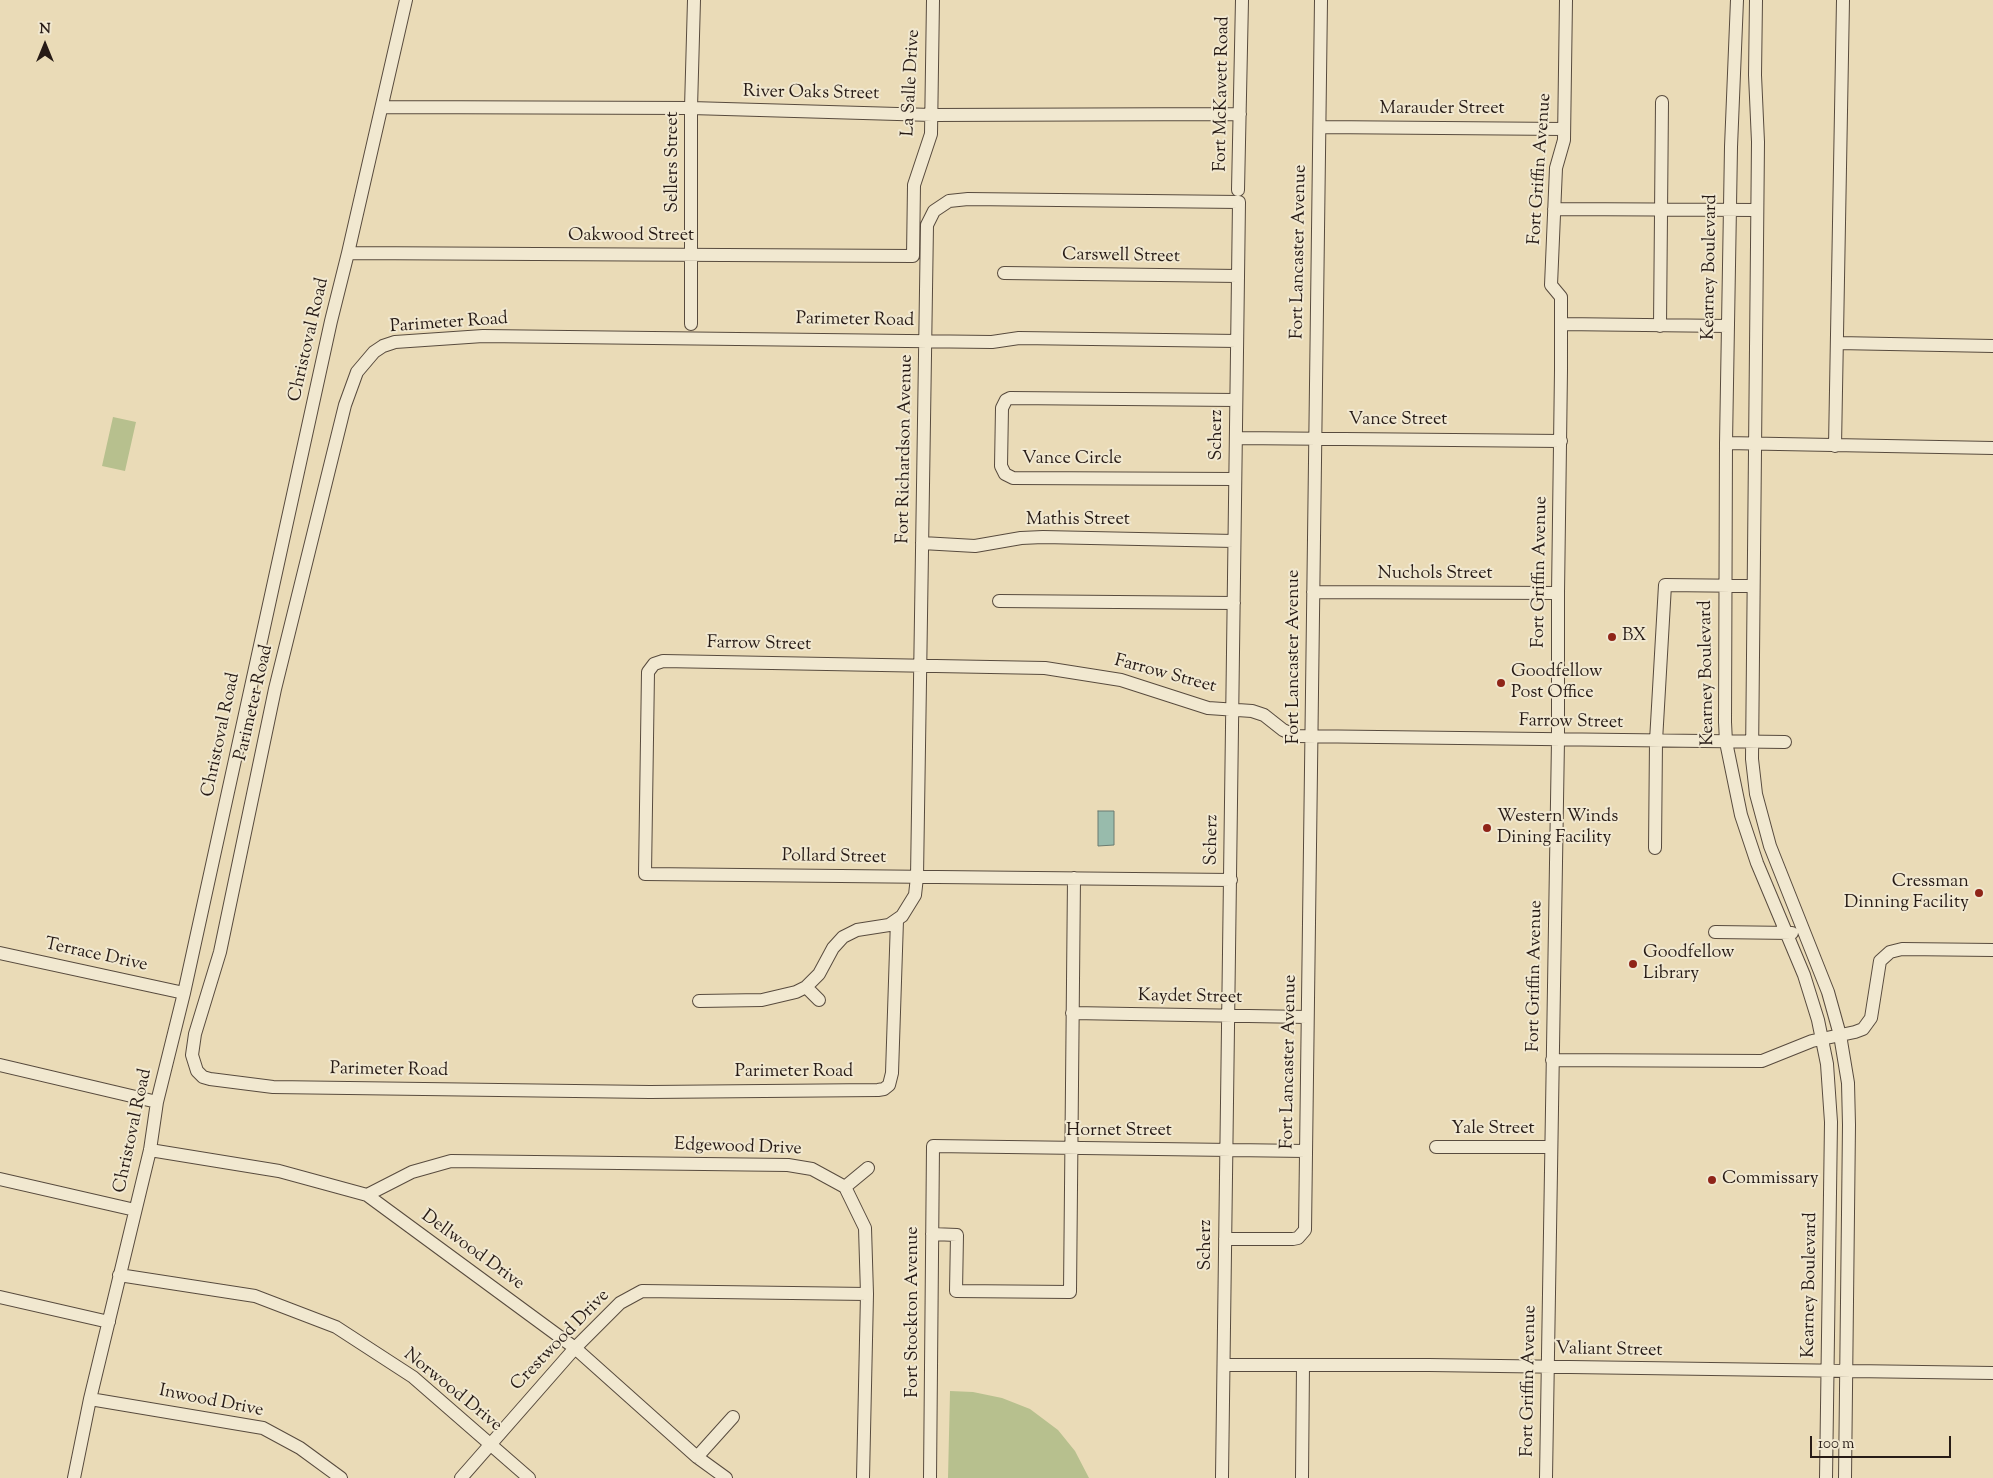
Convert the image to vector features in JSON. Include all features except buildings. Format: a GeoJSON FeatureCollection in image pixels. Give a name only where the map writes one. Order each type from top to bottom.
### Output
{"type":"FeatureCollection","features":[{"type":"Feature","properties":{"kind":"street","name":"Christoval Road"},"geometry":{"type":"LineString","coordinates":[[74,1478],[90,1399],[150,1150],[157,1102],[184,993],[330,321],[348,253],[406,0]]}},
{"type":"Feature","properties":{"kind":"street","name":"Sellers Street"},"geometry":{"type":"LineString","coordinates":[[691,324],[691,108],[694,0]]}},
{"type":"Feature","properties":{"kind":"street","name":"La Salle Drive"},"geometry":{"type":"LineString","coordinates":[[913,256],[914,185],[930,134],[932,114],[933,0]]}},
{"type":"Feature","properties":{"kind":"street","name":"Fort McKavett Road"},"geometry":{"type":"LineString","coordinates":[[1238,196],[1242,0]]}},
{"type":"Feature","properties":{"kind":"street","name":"Fort Lancaster Avenue"},"geometry":{"type":"LineString","coordinates":[[1225,1239],[1293,1239],[1302,1235],[1305,1230],[1321,0]]}},
{"type":"Feature","properties":{"kind":"street","name":"Fort Griffin Avenue"},"geometry":{"type":"LineString","coordinates":[[1546,1478],[1561,441],[1561,297],[1552,285],[1556,168],[1564,140],[1566,0]]}},
{"type":"Feature","properties":{"kind":"street","name":"Kearney Boulevard"},"geometry":{"type":"LineString","coordinates":[[1737,0],[1730,210],[1726,443],[1724,586],[1726,742],[1740,815],[1808,989],[1822,1038],[1831,1104],[1826,1478]]}},
{"type":"Feature","properties":{"kind":"street","name":"Kearney Boulevard"},"geometry":{"type":"LineString","coordinates":[[1756,0],[1754,75],[1758,142],[1751,742],[1755,785],[1765,831],[1828,992],[1840,1035],[1849,1102],[1845,1478]]}},
{"type":"Feature","properties":{"kind":"street"},"geometry":{"type":"LineString","coordinates":[[1835,446],[1843,0]]}},
{"type":"Feature","properties":{"kind":"street"},"geometry":{"type":"LineString","coordinates":[[1660,326],[1662,102]]}},
{"type":"Feature","properties":{"kind":"street","name":"River Oaks Street"},"geometry":{"type":"LineString","coordinates":[[382,107],[691,108],[932,114],[1240,114]]}},
{"type":"Feature","properties":{"kind":"street","name":"Marauder Street"},"geometry":{"type":"LineString","coordinates":[[1320,127],[1564,129]]}},
{"type":"Feature","properties":{"kind":"street","name":"Scherz"},"geometry":{"type":"LineString","coordinates":[[1222,1478],[1231,880],[1238,196]]}},
{"type":"Feature","properties":{"kind":"street","name":"Fort Richardson Avenue"},"geometry":{"type":"LineString","coordinates":[[897,920],[912,902],[918,877],[927,225],[934,211],[949,202],[968,199],[1238,196]]}},
{"type":"Feature","properties":{"kind":"street"},"geometry":{"type":"LineString","coordinates":[[1554,209],[1756,210]]}},
{"type":"Feature","properties":{"kind":"street","name":"Oakwood Street"},"geometry":{"type":"LineString","coordinates":[[348,253],[913,256]]}},
{"type":"Feature","properties":{"kind":"street","name":"Carswell Street"},"geometry":{"type":"LineString","coordinates":[[1004,273],[1238,276]]}},
{"type":"Feature","properties":{"kind":"street"},"geometry":{"type":"LineString","coordinates":[[1561,324],[1728,326]]}},
{"type":"Feature","properties":{"kind":"street","name":"Parimeter Road"},"geometry":{"type":"LineString","coordinates":[[897,920],[892,1073],[888,1085],[884,1089],[640,1092],[273,1086],[203,1077],[193,1063],[192,1055],[195,1034],[220,952],[277,679],[345,405],[354,379],[365,361],[383,346],[395,342],[483,336],[992,342],[1019,338],[1237,340]]}},
{"type":"Feature","properties":{"kind":"street"},"geometry":{"type":"LineString","coordinates":[[1838,344],[1993,346]]}},
{"type":"Feature","properties":{"kind":"street","name":"Vance Circle"},"geometry":{"type":"LineString","coordinates":[[1235,479],[1013,478],[1005,474],[1001,466],[1002,408],[1006,400],[1010,398],[1236,400]]}},
{"type":"Feature","properties":{"kind":"street","name":"Vance Street"},"geometry":{"type":"LineString","coordinates":[[1236,438],[1561,441]]}},
{"type":"Feature","properties":{"kind":"street"},"geometry":{"type":"LineString","coordinates":[[1726,443],[1993,448]]}},
{"type":"Feature","properties":{"kind":"street","name":"Mathis Street"},"geometry":{"type":"LineString","coordinates":[[922,543],[975,546],[1020,538],[1043,537],[1234,541]]}},
{"type":"Feature","properties":{"kind":"street"},"geometry":{"type":"LineString","coordinates":[[1655,848],[1656,741],[1666,586],[1753,586]]}},
{"type":"Feature","properties":{"kind":"street","name":"Nuchols Street"},"geometry":{"type":"LineString","coordinates":[[1313,592],[1558,593]]}},
{"type":"Feature","properties":{"kind":"street"},"geometry":{"type":"LineString","coordinates":[[999,601],[1234,603]]}},
{"type":"Feature","properties":{"kind":"street","name":"Farrow Street"},"geometry":{"type":"LineString","coordinates":[[651,667],[663,661],[1010,666],[1069,671],[1144,686],[1199,706],[1259,713],[1290,734],[1312,736],[1786,742]]}},
{"type":"Feature","properties":{"kind":"street","name":"Pollard Street"},"geometry":{"type":"LineString","coordinates":[[651,667],[647,678],[645,874],[1231,880]]}},
{"type":"Feature","properties":{"kind":"street"},"geometry":{"type":"LineString","coordinates":[[932,1234],[957,1234],[956,1291],[1070,1292],[1074,878]]}},
{"type":"Feature","properties":{"kind":"street"},"geometry":{"type":"LineString","coordinates":[[699,1001],[762,1000],[786,996],[806,987],[819,974],[833,948],[843,937],[857,930],[881,928],[897,920]]}},
{"type":"Feature","properties":{"kind":"street"},"geometry":{"type":"LineString","coordinates":[[1715,932],[1805,932]]}},
{"type":"Feature","properties":{"kind":"street"},"geometry":{"type":"LineString","coordinates":[[1552,1060],[1755,1062],[1770,1058],[1801,1044],[1855,1032],[1867,1025],[1871,1018],[1880,961],[1890,952],[1902,949],[1993,950]]}},
{"type":"Feature","properties":{"kind":"street","name":"Terrace Drive"},"geometry":{"type":"LineString","coordinates":[[0,953],[184,993]]}},
{"type":"Feature","properties":{"kind":"street"},"geometry":{"type":"LineString","coordinates":[[806,987],[819,1000]]}},
{"type":"Feature","properties":{"kind":"street","name":"Kaydet Street"},"geometry":{"type":"LineString","coordinates":[[1072,1013],[1307,1017]]}},
{"type":"Feature","properties":{"kind":"street"},"geometry":{"type":"LineString","coordinates":[[0,1065],[157,1102]]}},
{"type":"Feature","properties":{"kind":"street","name":"Hornet Street"},"geometry":{"type":"LineString","coordinates":[[932,1146],[1306,1151]]}},
{"type":"Feature","properties":{"kind":"street","name":"Fort Stockton Avenue"},"geometry":{"type":"LineString","coordinates":[[930,1478],[932,1146]]}},
{"type":"Feature","properties":{"kind":"street","name":"Yale Street"},"geometry":{"type":"LineString","coordinates":[[1436,1147],[1550,1147]]}},
{"type":"Feature","properties":{"kind":"street","name":"Dellwood Drive"},"geometry":{"type":"LineString","coordinates":[[150,1150],[279,1171],[367,1195],[575,1348],[697,1457],[726,1478]]}},
{"type":"Feature","properties":{"kind":"street","name":"Edgewood Drive"},"geometry":{"type":"LineString","coordinates":[[367,1195],[412,1172],[451,1161],[788,1165],[812,1169],[846,1187]]}},
{"type":"Feature","properties":{"kind":"street"},"geometry":{"type":"LineString","coordinates":[[863,1478],[867,1294],[865,1228],[846,1187],[868,1168]]}},
{"type":"Feature","properties":{"kind":"street"},"geometry":{"type":"LineString","coordinates":[[0,1179],[135,1210]]}},
{"type":"Feature","properties":{"kind":"street","name":"Norwood Drive"},"geometry":{"type":"LineString","coordinates":[[119,1275],[255,1296],[336,1328],[413,1377],[529,1478]]}},
{"type":"Feature","properties":{"kind":"street","name":"Crestwood Drive"},"geometry":{"type":"LineString","coordinates":[[461,1478],[575,1348],[620,1303],[642,1291],[867,1294]]}},
{"type":"Feature","properties":{"kind":"street"},"geometry":{"type":"LineString","coordinates":[[0,1297],[109,1322]]}},
{"type":"Feature","properties":{"kind":"street","name":"Valiant Street"},"geometry":{"type":"LineString","coordinates":[[1224,1365],[1993,1373]]}},
{"type":"Feature","properties":{"kind":"street"},"geometry":{"type":"LineString","coordinates":[[1302,1478],[1303,1365]]}},
{"type":"Feature","properties":{"kind":"street","name":"Inwood Drive"},"geometry":{"type":"LineString","coordinates":[[90,1399],[263,1428],[300,1448],[341,1478]]}},
{"type":"Feature","properties":{"kind":"street"},"geometry":{"type":"LineString","coordinates":[[697,1457],[733,1417]]}},
{"type":"Feature","properties":{"kind":"green space"},"geometry":{"type":"Polygon","coordinates":[[[113,417],[136,422],[125,471],[102,466],[113,417]]]}},
{"type":"Feature","properties":{"kind":"green space"},"geometry":{"type":"Polygon","coordinates":[[[950,1391],[973,1392],[1002,1398],[1030,1409],[1058,1430],[1075,1451],[1089,1478],[948,1478],[950,1391]]]}},
{"type":"Feature","properties":{"kind":"shaded area"},"geometry":{"type":"Polygon","coordinates":[[[1098,811],[1114,811],[1114,845],[1098,846],[1098,811]]]}},
{"type":"Feature","properties":{"kind":"place","name":"BX"},"geometry":{"type":"Point","coordinates":[1612,637]}},
{"type":"Feature","properties":{"kind":"place","name":"Goodfellow Post Office"},"geometry":{"type":"Point","coordinates":[1501,683]}},
{"type":"Feature","properties":{"kind":"place","name":"Western Winds Dining Facility"},"geometry":{"type":"Point","coordinates":[1487,828]}},
{"type":"Feature","properties":{"kind":"place","name":"Cressman Dinning Facility"},"geometry":{"type":"Point","coordinates":[1979,893]}},
{"type":"Feature","properties":{"kind":"place","name":"Goodfellow Library"},"geometry":{"type":"Point","coordinates":[1633,964]}},
{"type":"Feature","properties":{"kind":"place","name":"Commissary"},"geometry":{"type":"Point","coordinates":[1712,1180]}}]}
